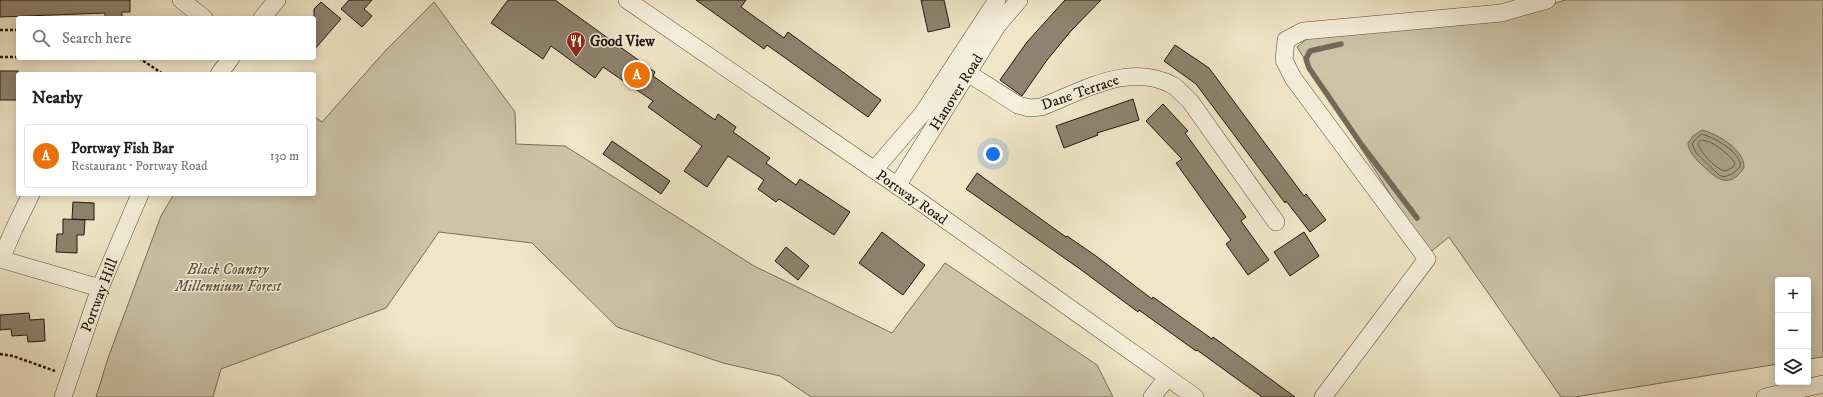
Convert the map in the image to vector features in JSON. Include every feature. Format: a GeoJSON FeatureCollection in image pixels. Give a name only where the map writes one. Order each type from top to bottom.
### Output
{"type":"FeatureCollection","features":[{"type":"Feature","properties":{"kind":"street"},"geometry":{"type":"LineString","coordinates":[[181,0],[201,16]]}},
{"type":"Feature","properties":{"kind":"street"},"geometry":{"type":"LineString","coordinates":[[264,16],[277,0]]}},
{"type":"Feature","properties":{"kind":"street","name":"Portway Road"},"geometry":{"type":"LineString","coordinates":[[627,0],[897,186],[1195,397]]}},
{"type":"Feature","properties":{"kind":"street","name":"Hanover Road"},"geometry":{"type":"LineString","coordinates":[[897,186],[997,0]]}},
{"type":"Feature","properties":{"kind":"street","name":"Hanover Road"},"geometry":{"type":"LineString","coordinates":[[874,170],[1018,0]]}},
{"type":"Feature","properties":{"kind":"street"},"geometry":{"type":"LineString","coordinates":[[1323,397],[1427,259],[1293,78],[1284,60],[1286,40],[1303,31],[1501,13],[1547,0]]}},
{"type":"Feature","properties":{"kind":"street"},"geometry":{"type":"LineString","coordinates":[[220,72],[230,60]]}},
{"type":"Feature","properties":{"kind":"street","name":"Dane Terrace"},"geometry":{"type":"LineString","coordinates":[[961,69],[1018,105],[1029,108],[1041,107],[1118,77],[1137,75],[1174,86],[1190,101],[1276,222]]}},
{"type":"Feature","properties":{"kind":"street"},"geometry":{"type":"LineString","coordinates":[[30,196],[1,259],[100,288]]}},
{"type":"Feature","properties":{"kind":"street","name":"Portway Hill"},"geometry":{"type":"LineString","coordinates":[[63,397],[100,288],[139,196]]}},
{"type":"Feature","properties":{"kind":"street"},"geometry":{"type":"LineString","coordinates":[[1152,397],[1167,378]]}},
{"type":"Feature","properties":{"kind":"street"},"geometry":{"type":"LineString","coordinates":[[1765,397],[1823,384]]}},
{"type":"Feature","properties":{"kind":"path"},"geometry":{"type":"LineString","coordinates":[[0,30],[16,30]]}},
{"type":"Feature","properties":{"kind":"path"},"geometry":{"type":"LineString","coordinates":[[0,57],[16,57]]}},
{"type":"Feature","properties":{"kind":"path"},"geometry":{"type":"LineString","coordinates":[[142,60],[160,72]]}},
{"type":"Feature","properties":{"kind":"path"},"geometry":{"type":"LineString","coordinates":[[0,354],[13,356],[69,376]]}},
{"type":"Feature","properties":{"kind":"green space"},"geometry":{"type":"Polygon","coordinates":[[[1565,0],[1823,0],[1823,357],[1811,359],[1811,277],[1775,277],[1775,364],[1575,397],[1561,397],[1449,237],[1428,254],[1297,47],[1313,34],[1513,17],[1565,0]]]}},
{"type":"Feature","properties":{"kind":"green space","name":"Black Country Millennium Forest"},"geometry":{"type":"Polygon","coordinates":[[[434,2],[515,112],[516,144],[565,146],[754,266],[892,333],[945,263],[1097,365],[1113,397],[811,397],[780,376],[723,363],[617,327],[532,243],[439,232],[386,308],[221,369],[213,397],[96,397],[108,358],[161,216],[173,196],[316,196],[316,118],[322,122],[386,50],[434,2]]]}},
{"type":"Feature","properties":{"kind":"water"},"geometry":{"type":"Polygon","coordinates":[[[1702,130],[1729,143],[1740,155],[1744,168],[1739,175],[1728,180],[1719,178],[1703,166],[1691,153],[1688,143],[1693,136],[1702,130]]]}},
{"type":"Feature","properties":{"kind":"building"},"geometry":{"type":"Polygon","coordinates":[[[0,0],[130,0],[130,12],[122,12],[122,16],[105,16],[105,13],[0,17],[0,0]]]}},
{"type":"Feature","properties":{"kind":"building"},"geometry":{"type":"Polygon","coordinates":[[[349,0],[372,0],[364,9],[372,16],[362,27],[341,9],[349,0]]]}},
{"type":"Feature","properties":{"kind":"building"},"geometry":{"type":"Polygon","coordinates":[[[508,0],[555,0],[655,72],[653,76],[715,120],[718,114],[736,127],[733,132],[770,158],[766,163],[796,185],[800,179],[850,212],[834,235],[779,199],[776,202],[758,189],[764,180],[728,156],[707,187],[684,171],[702,146],[648,107],[653,101],[603,67],[595,78],[551,46],[543,59],[491,23],[508,0]]]}},
{"type":"Feature","properties":{"kind":"building"},"geometry":{"type":"Polygon","coordinates":[[[696,0],[746,0],[741,7],[784,38],[788,32],[881,100],[868,117],[767,45],[764,49],[696,0]]]}},
{"type":"Feature","properties":{"kind":"building"},"geometry":{"type":"Polygon","coordinates":[[[921,0],[944,0],[950,27],[928,32],[921,0]]]}},
{"type":"Feature","properties":{"kind":"building"},"geometry":{"type":"Polygon","coordinates":[[[1065,0],[1101,0],[1071,31],[1047,60],[1022,96],[1000,80],[1027,42],[1065,0]]]}},
{"type":"Feature","properties":{"kind":"building"},"geometry":{"type":"Polygon","coordinates":[[[321,2],[341,19],[316,48],[316,16],[314,16],[314,9],[321,2]]]}},
{"type":"Feature","properties":{"kind":"building"},"geometry":{"type":"Polygon","coordinates":[[[1175,45],[1209,68],[1304,196],[1306,194],[1326,220],[1310,232],[1286,201],[1285,203],[1196,84],[1164,61],[1175,45]]]}},
{"type":"Feature","properties":{"kind":"building"},"geometry":{"type":"Polygon","coordinates":[[[0,71],[18,71],[16,72],[16,100],[0,100],[0,71]]]}},
{"type":"Feature","properties":{"kind":"building"},"geometry":{"type":"Polygon","coordinates":[[[1133,99],[1139,120],[1097,133],[1098,135],[1064,148],[1056,126],[1133,99]]]}},
{"type":"Feature","properties":{"kind":"building"},"geometry":{"type":"Polygon","coordinates":[[[1163,104],[1188,131],[1185,133],[1246,217],[1241,221],[1269,260],[1248,275],[1226,244],[1231,240],[1176,163],[1182,159],[1146,121],[1163,104]]]}},
{"type":"Feature","properties":{"kind":"building"},"geometry":{"type":"Polygon","coordinates":[[[612,141],[670,181],[661,194],[603,154],[612,141]]]}},
{"type":"Feature","properties":{"kind":"building"},"geometry":{"type":"Polygon","coordinates":[[[977,173],[1066,237],[1067,236],[1096,256],[1152,299],[1153,297],[1212,339],[1213,337],[1295,397],[1262,397],[1139,310],[1138,312],[1080,269],[966,189],[977,173]]]}},
{"type":"Feature","properties":{"kind":"building"},"geometry":{"type":"Polygon","coordinates":[[[73,202],[94,203],[94,220],[72,219],[73,202]]]}},
{"type":"Feature","properties":{"kind":"building"},"geometry":{"type":"Polygon","coordinates":[[[63,219],[85,220],[84,235],[77,235],[77,253],[56,252],[57,234],[63,234],[63,219]]]}},
{"type":"Feature","properties":{"kind":"building"},"geometry":{"type":"Polygon","coordinates":[[[882,232],[925,265],[903,295],[859,263],[882,232]]]}},
{"type":"Feature","properties":{"kind":"building"},"geometry":{"type":"Polygon","coordinates":[[[1304,232],[1319,256],[1290,276],[1274,252],[1304,232]]]}},
{"type":"Feature","properties":{"kind":"building"},"geometry":{"type":"Polygon","coordinates":[[[786,247],[809,266],[798,280],[775,261],[786,247]]]}},
{"type":"Feature","properties":{"kind":"building"},"geometry":{"type":"Polygon","coordinates":[[[29,313],[30,320],[44,319],[45,341],[28,342],[27,335],[12,336],[11,329],[0,330],[0,315],[29,313]]]}},
{"type":"Feature","properties":{"kind":"waterway"},"geometry":{"type":"LineString","coordinates":[[1341,44],[1310,51],[1306,59],[1309,68],[1361,144],[1417,218]]}},
{"type":"Feature","properties":{"kind":"place","name":"Good View"},"geometry":{"type":"Point","coordinates":[576,58]}},
{"type":"Feature","properties":{"kind":"place","name":"Portway Fish Bar"},"geometry":{"type":"Point","coordinates":[637,75]}}]}
